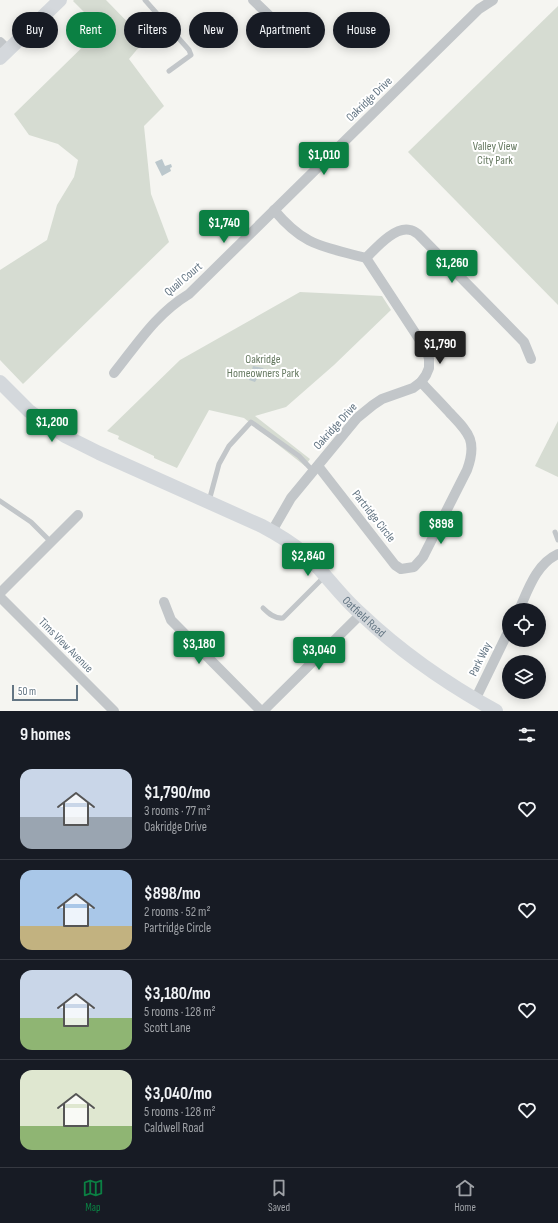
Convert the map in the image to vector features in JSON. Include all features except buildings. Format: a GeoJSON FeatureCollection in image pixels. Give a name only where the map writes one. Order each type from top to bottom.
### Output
{"type":"FeatureCollection","features":[{"type":"Feature","properties":{"kind":"main road"},"geometry":{"type":"LineString","coordinates":[[3,50],[60,0]]}},
{"type":"Feature","properties":{"kind":"main road","name":"Oatfield Road"},"geometry":{"type":"LineString","coordinates":[[0,382],[30,411],[49,426],[76,442],[272,531],[291,543],[305,555],[360,614],[407,654],[475,700],[496,711]]}},
{"type":"Feature","properties":{"kind":"street"},"geometry":{"type":"LineString","coordinates":[[253,0],[266,12]]}},
{"type":"Feature","properties":{"kind":"street","name":"Oakridge Drive"},"geometry":{"type":"LineString","coordinates":[[274,210],[480,9],[492,0]]}},
{"type":"Feature","properties":{"kind":"street"},"geometry":{"type":"LineString","coordinates":[[274,210],[284,222],[305,239],[331,250],[366,258],[428,351],[429,368],[421,382]]}},
{"type":"Feature","properties":{"kind":"street","name":"Quail Court"},"geometry":{"type":"LineString","coordinates":[[114,373],[160,316],[174,303],[189,294],[274,210]]}},
{"type":"Feature","properties":{"kind":"street"},"geometry":{"type":"LineString","coordinates":[[366,258],[393,233],[402,229],[411,230],[418,234],[524,342],[531,359]]}},
{"type":"Feature","properties":{"kind":"street","name":"Oakridge Drive"},"geometry":{"type":"LineString","coordinates":[[272,531],[291,498],[357,418],[382,399],[413,388],[421,382]]}},
{"type":"Feature","properties":{"kind":"street","name":"Partridge Circle"},"geometry":{"type":"LineString","coordinates":[[316,468],[395,565],[401,569],[414,567],[423,557],[467,470],[471,460],[472,451],[467,431],[421,382]]}},
{"type":"Feature","properties":{"kind":"street"},"geometry":{"type":"LineString","coordinates":[[0,593],[78,515]]}},
{"type":"Feature","properties":{"kind":"street"},"geometry":{"type":"LineString","coordinates":[[522,603],[537,572],[548,560],[558,554]]}},
{"type":"Feature","properties":{"kind":"street","name":"Tims View Avenue"},"geometry":{"type":"LineString","coordinates":[[0,597],[114,711]]}},
{"type":"Feature","properties":{"kind":"street"},"geometry":{"type":"LineString","coordinates":[[164,602],[171,620],[262,711],[360,614]]}},
{"type":"Feature","properties":{"kind":"street","name":"Park Way"},"geometry":{"type":"LineString","coordinates":[[475,700],[502,644]]}},
{"type":"Feature","properties":{"kind":"lane"},"geometry":{"type":"LineString","coordinates":[[145,0],[189,50],[191,55],[169,71]]}},
{"type":"Feature","properties":{"kind":"lane"},"geometry":{"type":"LineString","coordinates":[[209,502],[219,464],[229,446],[251,422],[316,468]]}},
{"type":"Feature","properties":{"kind":"lane"},"geometry":{"type":"LineString","coordinates":[[0,501],[31,522],[51,542]]}},
{"type":"Feature","properties":{"kind":"lane"},"geometry":{"type":"LineString","coordinates":[[555,532],[558,540]]}},
{"type":"Feature","properties":{"kind":"lane"},"geometry":{"type":"LineString","coordinates":[[263,608],[278,619],[283,618],[325,576]]}},
{"type":"Feature","properties":{"kind":"green space"},"geometry":{"type":"Polygon","coordinates":[[[106,0],[124,18],[124,48],[138,48],[129,59],[164,106],[144,126],[151,194],[169,242],[23,384],[0,360],[0,270],[47,240],[57,205],[74,177],[78,160],[58,144],[29,135],[14,114],[82,48],[116,48],[116,12],[84,12],[73,1],[106,0]]]}},
{"type":"Feature","properties":{"kind":"green space","name":"Valley View City Park"},"geometry":{"type":"Polygon","coordinates":[[[558,6],[558,305],[408,152],[558,6]]]}},
{"type":"Feature","properties":{"kind":"green space","name":"Oakridge Homeowners Park"},"geometry":{"type":"Polygon","coordinates":[[[300,292],[382,296],[391,310],[334,365],[286,407],[255,416],[310,459],[305,466],[244,418],[209,410],[177,468],[118,439],[119,436],[107,431],[180,360],[300,292]]]}},
{"type":"Feature","properties":{"kind":"green space"},"geometry":{"type":"Polygon","coordinates":[[[558,421],[558,477],[535,466],[558,421]]]}},
{"type":"Feature","properties":{"kind":"shaded area"},"geometry":{"type":"Polygon","coordinates":[[[162,159],[165,166],[171,164],[172,167],[170,168],[171,171],[162,176],[155,162],[162,159]]]}},
{"type":"Feature","properties":{"kind":"shaded area"},"geometry":{"type":"Polygon","coordinates":[[[253,366],[263,368],[265,371],[263,374],[260,374],[255,382],[249,380],[253,366]]]}}]}
